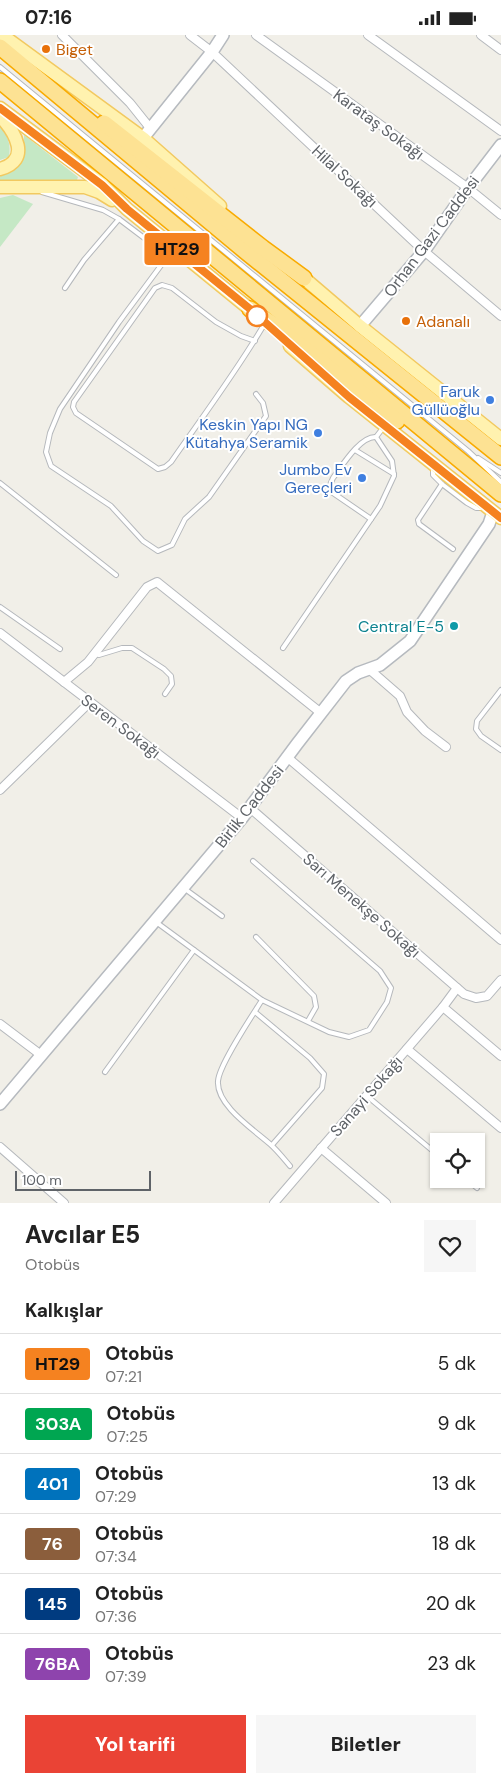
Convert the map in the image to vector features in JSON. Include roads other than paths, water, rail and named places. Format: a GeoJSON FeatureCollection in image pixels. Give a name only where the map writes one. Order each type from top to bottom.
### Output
{"type":"FeatureCollection","features":[{"type":"Feature","properties":{"kind":"highway"},"geometry":{"type":"LineString","coordinates":[[0,47],[245,251],[501,457]]}},
{"type":"Feature","properties":{"kind":"highway"},"geometry":{"type":"LineString","coordinates":[[0,81],[500,489]]}},
{"type":"Feature","properties":{"kind":"highway"},"geometry":{"type":"LineString","coordinates":[[68,104],[91,114],[105,123],[263,248],[304,278]]}},
{"type":"Feature","properties":{"kind":"highway"},"geometry":{"type":"LineString","coordinates":[[250,309],[274,325],[369,400],[454,463],[500,489]]}},
{"type":"Feature","properties":{"kind":"main road"},"geometry":{"type":"LineString","coordinates":[[2,35],[146,133],[304,278],[360,326],[501,439]]}},
{"type":"Feature","properties":{"kind":"main road"},"geometry":{"type":"LineString","coordinates":[[0,108],[102,185],[127,209],[250,309],[349,397],[494,512]]}},
{"type":"Feature","properties":{"kind":"main road"},"geometry":{"type":"LineString","coordinates":[[0,115],[16,137],[18,145],[18,154],[14,160],[11,164],[0,169]]}},
{"type":"Feature","properties":{"kind":"main road"},"geometry":{"type":"LineString","coordinates":[[0,188],[85,187],[99,192],[127,209]]}},
{"type":"Feature","properties":{"kind":"street"},"geometry":{"type":"LineString","coordinates":[[62,35],[130,103],[146,133],[212,52],[223,35]]}},
{"type":"Feature","properties":{"kind":"street","name":"Hilal Sokağı"},"geometry":{"type":"LineString","coordinates":[[190,35],[212,52],[424,251],[501,316]]}},
{"type":"Feature","properties":{"kind":"street","name":"Karataş Sokağı"},"geometry":{"type":"LineString","coordinates":[[256,35],[468,188],[501,215]]}},
{"type":"Feature","properties":{"kind":"street"},"geometry":{"type":"LineString","coordinates":[[368,35],[501,131]]}},
{"type":"Feature","properties":{"kind":"street"},"geometry":{"type":"LineString","coordinates":[[481,35],[501,50]]}},
{"type":"Feature","properties":{"kind":"street","name":"Orhan Gazi Caddesi"},"geometry":{"type":"LineString","coordinates":[[360,326],[424,251],[501,145]]}},
{"type":"Feature","properties":{"kind":"street","name":"Birlik Caddesi"},"geometry":{"type":"LineString","coordinates":[[0,1104],[242,818],[346,681],[358,673],[380,665],[410,641],[489,524],[494,512]]}},
{"type":"Feature","properties":{"kind":"street"},"geometry":{"type":"LineString","coordinates":[[64,682],[88,662],[147,587],[157,582],[321,713]]}},
{"type":"Feature","properties":{"kind":"street","name":"Seren Sokağı"},"geometry":{"type":"LineString","coordinates":[[0,633],[242,818]]}},
{"type":"Feature","properties":{"kind":"street"},"geometry":{"type":"LineString","coordinates":[[369,669],[400,696],[407,712],[425,731],[446,747]]}},
{"type":"Feature","properties":{"kind":"street"},"geometry":{"type":"LineString","coordinates":[[0,790],[90,702]]}},
{"type":"Feature","properties":{"kind":"street"},"geometry":{"type":"LineString","coordinates":[[287,757],[501,940]]}},
{"type":"Feature","properties":{"kind":"street","name":"Sarı Menekşe Sokağı"},"geometry":{"type":"LineString","coordinates":[[250,807],[464,994],[476,997],[487,996],[498,990]]}},
{"type":"Feature","properties":{"kind":"street"},"geometry":{"type":"LineString","coordinates":[[498,990],[501,980]]}},
{"type":"Feature","properties":{"kind":"street","name":"Sanayi Sokağı"},"geometry":{"type":"LineString","coordinates":[[274,1203],[443,1007],[457,988]]}},
{"type":"Feature","properties":{"kind":"street"},"geometry":{"type":"LineString","coordinates":[[443,1007],[501,1056]]}},
{"type":"Feature","properties":{"kind":"street"},"geometry":{"type":"LineString","coordinates":[[0,1023],[41,1055]]}},
{"type":"Feature","properties":{"kind":"street"},"geometry":{"type":"LineString","coordinates":[[407,1049],[501,1128]]}},
{"type":"Feature","properties":{"kind":"street"},"geometry":{"type":"LineString","coordinates":[[0,1147],[64,1203]]}},
{"type":"Feature","properties":{"kind":"street"},"geometry":{"type":"LineString","coordinates":[[321,1148],[386,1203]]}},
{"type":"Feature","properties":{"kind":"lane"},"geometry":{"type":"LineString","coordinates":[[0,67],[468,451],[501,473]]}},
{"type":"Feature","properties":{"kind":"lane"},"geometry":{"type":"LineString","coordinates":[[15,187],[50,194],[103,210],[119,219],[168,256],[202,269]]}},
{"type":"Feature","properties":{"kind":"lane"},"geometry":{"type":"LineString","coordinates":[[65,288],[84,260],[119,219]]}},
{"type":"Feature","properties":{"kind":"lane"},"geometry":{"type":"LineString","coordinates":[[168,256],[119,322],[60,409],[50,433],[46,452],[51,466],[111,506],[143,541],[158,551],[172,545],[185,519],[209,497],[266,416],[263,403],[256,394]]}},
{"type":"Feature","properties":{"kind":"lane"},"geometry":{"type":"LineString","coordinates":[[255,341],[241,336],[216,322],[172,288],[162,285],[154,288],[74,402],[76,413],[158,469],[165,467],[171,462],[255,341],[265,323]]}},
{"type":"Feature","properties":{"kind":"lane"},"geometry":{"type":"LineString","coordinates":[[376,437],[385,425]]}},
{"type":"Feature","properties":{"kind":"lane"},"geometry":{"type":"LineString","coordinates":[[371,519],[333,493],[330,485],[333,478],[362,441],[369,437],[376,437]]}},
{"type":"Feature","properties":{"kind":"lane"},"geometry":{"type":"LineString","coordinates":[[283,648],[380,506],[394,474],[392,461],[376,437]]}},
{"type":"Feature","properties":{"kind":"lane"},"geometry":{"type":"LineString","coordinates":[[355,450],[394,474]]}},
{"type":"Feature","properties":{"kind":"lane"},"geometry":{"type":"LineString","coordinates":[[468,451],[500,489]]}},
{"type":"Feature","properties":{"kind":"lane"},"geometry":{"type":"LineString","coordinates":[[433,464],[433,475],[442,484],[476,508],[494,512]]}},
{"type":"Feature","properties":{"kind":"lane"},"geometry":{"type":"LineString","coordinates":[[0,483],[116,575]]}},
{"type":"Feature","properties":{"kind":"lane"},"geometry":{"type":"LineString","coordinates":[[442,484],[418,520],[420,524],[453,549]]}},
{"type":"Feature","properties":{"kind":"lane"},"geometry":{"type":"LineString","coordinates":[[0,607],[60,649]]}},
{"type":"Feature","properties":{"kind":"lane"},"geometry":{"type":"LineString","coordinates":[[95,653],[99,655],[122,648],[132,648],[164,669],[170,676],[172,684],[165,694]]}},
{"type":"Feature","properties":{"kind":"lane"},"geometry":{"type":"LineString","coordinates":[[501,690],[477,721],[476,729],[481,736],[501,750]]}},
{"type":"Feature","properties":{"kind":"lane"},"geometry":{"type":"LineString","coordinates":[[154,921],[262,1000],[329,1032],[349,1037],[369,1030],[387,1002],[390,988],[380,971],[253,861]]}},
{"type":"Feature","properties":{"kind":"lane"},"geometry":{"type":"LineString","coordinates":[[183,887],[222,916]]}},
{"type":"Feature","properties":{"kind":"lane"},"geometry":{"type":"LineString","coordinates":[[256,937],[314,996],[316,1007],[308,1021]]}},
{"type":"Feature","properties":{"kind":"lane"},"geometry":{"type":"LineString","coordinates":[[105,1072],[194,950]]}},
{"type":"Feature","properties":{"kind":"lane"},"geometry":{"type":"LineString","coordinates":[[262,1000],[226,1060],[218,1081],[222,1098],[237,1116],[272,1145],[290,1166]]}},
{"type":"Feature","properties":{"kind":"lane"},"geometry":{"type":"LineString","coordinates":[[255,1012],[310,1058],[324,1074],[322,1088],[272,1145]]}},
{"type":"Feature","properties":{"kind":"lane"},"geometry":{"type":"LineString","coordinates":[[367,1095],[430,1148]]}},
{"type":"Feature","properties":{"kind":"place","name":"Biget"},"geometry":{"type":"Point","coordinates":[46,49]}},
{"type":"Feature","properties":{"kind":"place","name":"Adanalı"},"geometry":{"type":"Point","coordinates":[406,321]}},
{"type":"Feature","properties":{"kind":"place","name":"Faruk Güllüoğlu"},"geometry":{"type":"Point","coordinates":[490,400]}},
{"type":"Feature","properties":{"kind":"place","name":"Keskin Yapı NG Kütahya Seramik"},"geometry":{"type":"Point","coordinates":[318,433]}},
{"type":"Feature","properties":{"kind":"place","name":"Jumbo Ev Gereçleri"},"geometry":{"type":"Point","coordinates":[362,478]}},
{"type":"Feature","properties":{"kind":"place","name":"Central E-5"},"geometry":{"type":"Point","coordinates":[454,626]}}]}
